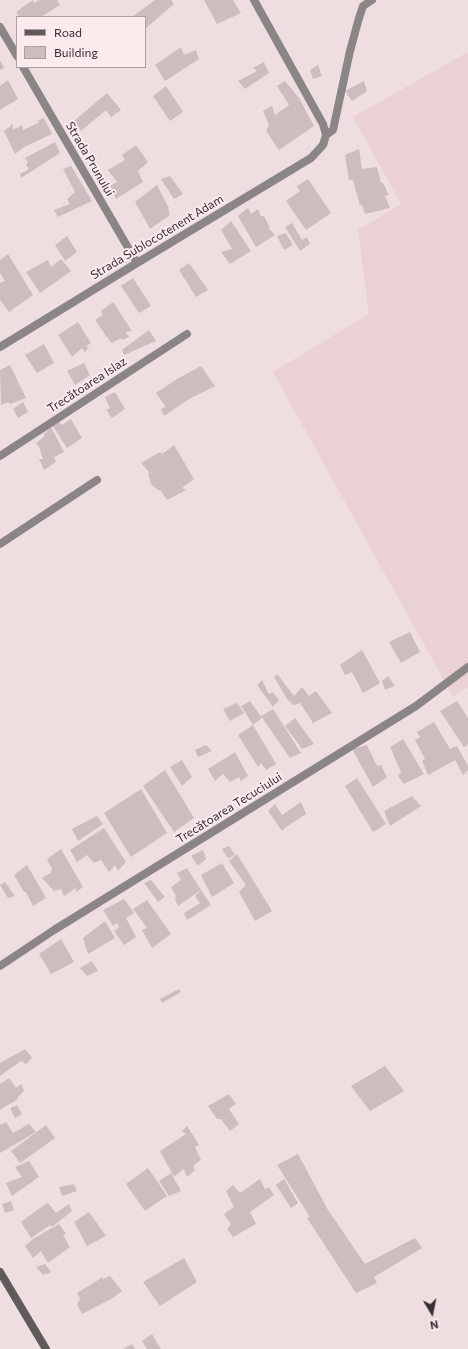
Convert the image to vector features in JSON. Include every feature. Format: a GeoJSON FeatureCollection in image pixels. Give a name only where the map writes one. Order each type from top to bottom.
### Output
{"type":"FeatureCollection","features":[{"type":"Feature","properties":{"kind":"main road"},"geometry":{"type":"LineString","coordinates":[[0,1272],[46,1349]]}},
{"type":"Feature","properties":{"kind":"street"},"geometry":{"type":"LineString","coordinates":[[254,0],[323,124],[326,135],[333,130],[350,51],[363,6],[372,0]]}},
{"type":"Feature","properties":{"kind":"street"},"geometry":{"type":"LineString","coordinates":[[0,27],[16,54]]}},
{"type":"Feature","properties":{"kind":"street","name":"Strada Prunului"},"geometry":{"type":"LineString","coordinates":[[24,68],[137,263]]}},
{"type":"Feature","properties":{"kind":"street","name":"Strada Sublocotenent Adam"},"geometry":{"type":"LineString","coordinates":[[0,347],[311,158],[323,145],[326,135]]}},
{"type":"Feature","properties":{"kind":"street","name":"Trecătoarea Islaz"},"geometry":{"type":"LineString","coordinates":[[0,456],[187,334]]}},
{"type":"Feature","properties":{"kind":"street"},"geometry":{"type":"LineString","coordinates":[[0,544],[96,480]]}},
{"type":"Feature","properties":{"kind":"street","name":"Trecătoarea Tecuciului"},"geometry":{"type":"LineString","coordinates":[[0,966],[61,926],[416,706],[468,667]]}},
{"type":"Feature","properties":{"kind":"shaded area"},"geometry":{"type":"Polygon","coordinates":[[[468,52],[468,687],[453,697],[273,372],[369,314],[358,230],[401,204],[353,117],[468,52]]]}},
{"type":"Feature","properties":{"kind":"building"},"geometry":{"type":"Polygon","coordinates":[[[33,0],[34,3],[40,0],[57,0],[60,5],[43,16],[19,16],[16,12],[33,0]]]}},
{"type":"Feature","properties":{"kind":"building"},"geometry":{"type":"Polygon","coordinates":[[[155,0],[171,0],[174,4],[146,28],[146,16],[133,16],[155,0]]]}},
{"type":"Feature","properties":{"kind":"building"},"geometry":{"type":"Polygon","coordinates":[[[204,0],[233,0],[241,13],[217,24],[204,0]]]}},
{"type":"Feature","properties":{"kind":"building"},"geometry":{"type":"Polygon","coordinates":[[[181,47],[184,55],[196,50],[199,59],[165,81],[155,65],[181,47]]]}},
{"type":"Feature","properties":{"kind":"building"},"geometry":{"type":"Polygon","coordinates":[[[0,60],[4,68],[0,70],[0,60]]]}},
{"type":"Feature","properties":{"kind":"building"},"geometry":{"type":"Polygon","coordinates":[[[264,62],[269,73],[245,89],[238,81],[257,71],[253,68],[264,62]]]}},
{"type":"Feature","properties":{"kind":"building"},"geometry":{"type":"Polygon","coordinates":[[[318,65],[322,76],[313,79],[310,70],[318,65]]]}},
{"type":"Feature","properties":{"kind":"building"},"geometry":{"type":"Polygon","coordinates":[[[8,80],[18,99],[0,110],[0,86],[8,80]]]}},
{"type":"Feature","properties":{"kind":"building"},"geometry":{"type":"Polygon","coordinates":[[[285,81],[299,98],[314,126],[279,150],[266,131],[269,125],[263,111],[272,106],[275,115],[289,105],[277,86],[285,81]]]}},
{"type":"Feature","properties":{"kind":"building"},"geometry":{"type":"Polygon","coordinates":[[[364,81],[367,91],[352,101],[345,91],[364,81]]]}},
{"type":"Feature","properties":{"kind":"building"},"geometry":{"type":"Polygon","coordinates":[[[166,86],[183,112],[170,121],[153,96],[166,86]]]}},
{"type":"Feature","properties":{"kind":"building"},"geometry":{"type":"Polygon","coordinates":[[[107,93],[121,110],[111,117],[106,110],[81,131],[74,121],[107,93]]]}},
{"type":"Feature","properties":{"kind":"building"},"geometry":{"type":"Polygon","coordinates":[[[44,118],[52,134],[24,147],[15,154],[4,131],[13,124],[13,130],[22,125],[23,130],[40,122],[37,121],[44,118]]]}},
{"type":"Feature","properties":{"kind":"building"},"geometry":{"type":"Polygon","coordinates":[[[55,142],[60,153],[21,178],[20,174],[29,169],[26,165],[28,162],[25,158],[55,142]]]}},
{"type":"Feature","properties":{"kind":"building"},"geometry":{"type":"Polygon","coordinates":[[[136,145],[148,162],[138,171],[143,182],[116,199],[110,186],[117,182],[108,170],[125,160],[122,155],[136,145]]]}},
{"type":"Feature","properties":{"kind":"building"},"geometry":{"type":"Polygon","coordinates":[[[359,149],[362,169],[377,167],[381,183],[383,183],[389,195],[385,196],[390,208],[365,214],[362,205],[360,205],[353,180],[349,180],[345,155],[359,149]]]}},
{"type":"Feature","properties":{"kind":"building"},"geometry":{"type":"Polygon","coordinates":[[[71,166],[92,201],[58,217],[54,210],[70,204],[67,199],[75,192],[63,169],[71,166]]]}},
{"type":"Feature","properties":{"kind":"building"},"geometry":{"type":"Polygon","coordinates":[[[170,176],[183,194],[174,199],[161,179],[170,176]]]}},
{"type":"Feature","properties":{"kind":"building"},"geometry":{"type":"Polygon","coordinates":[[[308,179],[331,213],[306,230],[286,201],[300,191],[297,186],[308,179]]]}},
{"type":"Feature","properties":{"kind":"building"},"geometry":{"type":"Polygon","coordinates":[[[157,185],[169,208],[170,215],[150,229],[135,202],[157,185]]]}},
{"type":"Feature","properties":{"kind":"building"},"geometry":{"type":"Polygon","coordinates":[[[248,208],[251,214],[258,209],[261,216],[264,216],[270,228],[268,228],[275,235],[256,247],[238,216],[248,208]]]}},
{"type":"Feature","properties":{"kind":"building"},"geometry":{"type":"Polygon","coordinates":[[[231,221],[251,251],[230,264],[221,252],[232,249],[221,230],[231,221]]]}},
{"type":"Feature","properties":{"kind":"building"},"geometry":{"type":"Polygon","coordinates":[[[292,223],[302,240],[307,237],[310,244],[300,251],[285,227],[292,223]]]}},
{"type":"Feature","properties":{"kind":"building"},"geometry":{"type":"Polygon","coordinates":[[[286,233],[293,245],[284,250],[277,236],[286,233]]]}},
{"type":"Feature","properties":{"kind":"building"},"geometry":{"type":"Polygon","coordinates":[[[67,236],[77,252],[65,261],[55,245],[67,236]]]}},
{"type":"Feature","properties":{"kind":"building"},"geometry":{"type":"Polygon","coordinates":[[[8,254],[33,295],[9,312],[0,300],[0,283],[5,281],[0,273],[0,260],[8,254]]]}},
{"type":"Feature","properties":{"kind":"building"},"geometry":{"type":"Polygon","coordinates":[[[61,259],[71,271],[40,293],[26,272],[48,260],[51,267],[61,259]]]}},
{"type":"Feature","properties":{"kind":"building"},"geometry":{"type":"Polygon","coordinates":[[[189,263],[208,290],[196,297],[179,270],[189,263]]]}},
{"type":"Feature","properties":{"kind":"building"},"geometry":{"type":"Polygon","coordinates":[[[133,278],[151,306],[139,313],[121,286],[133,278]]]}},
{"type":"Feature","properties":{"kind":"building"},"geometry":{"type":"Polygon","coordinates":[[[113,302],[132,331],[126,332],[129,337],[122,340],[122,338],[111,343],[95,320],[103,315],[101,311],[113,302]]]}},
{"type":"Feature","properties":{"kind":"building"},"geometry":{"type":"Polygon","coordinates":[[[78,322],[91,343],[86,346],[89,347],[85,352],[82,348],[72,357],[58,335],[78,322]]]}},
{"type":"Feature","properties":{"kind":"building"},"geometry":{"type":"Polygon","coordinates":[[[149,330],[156,341],[124,355],[122,350],[149,330]]]}},
{"type":"Feature","properties":{"kind":"building"},"geometry":{"type":"Polygon","coordinates":[[[44,344],[54,363],[37,373],[25,355],[44,344]]]}},
{"type":"Feature","properties":{"kind":"building"},"geometry":{"type":"Polygon","coordinates":[[[84,363],[90,375],[75,385],[67,371],[84,363]]]}},
{"type":"Feature","properties":{"kind":"building"},"geometry":{"type":"Polygon","coordinates":[[[10,365],[26,398],[10,404],[8,402],[1,405],[0,370],[10,365]]]}},
{"type":"Feature","properties":{"kind":"building"},"geometry":{"type":"Polygon","coordinates":[[[201,366],[215,386],[189,399],[164,416],[161,409],[166,407],[156,393],[177,379],[201,366]]]}},
{"type":"Feature","properties":{"kind":"building"},"geometry":{"type":"Polygon","coordinates":[[[115,392],[125,409],[112,418],[106,410],[110,408],[105,397],[115,392]]]}},
{"type":"Feature","properties":{"kind":"building"},"geometry":{"type":"Polygon","coordinates":[[[23,402],[28,412],[18,418],[13,409],[23,402]]]}},
{"type":"Feature","properties":{"kind":"building"},"geometry":{"type":"Polygon","coordinates":[[[71,419],[82,438],[67,448],[53,426],[59,422],[62,425],[71,419]]]}},
{"type":"Feature","properties":{"kind":"building"},"geometry":{"type":"Polygon","coordinates":[[[51,427],[64,452],[54,457],[56,462],[44,470],[39,459],[43,459],[41,450],[36,443],[45,436],[43,435],[51,427]]]}},
{"type":"Feature","properties":{"kind":"building"},"geometry":{"type":"Polygon","coordinates":[[[174,445],[194,479],[182,488],[186,490],[167,500],[160,490],[151,484],[148,473],[150,473],[141,463],[160,452],[162,454],[174,445]]]}},
{"type":"Feature","properties":{"kind":"building"},"geometry":{"type":"Polygon","coordinates":[[[410,632],[420,652],[401,663],[389,642],[410,632]]]}},
{"type":"Feature","properties":{"kind":"building"},"geometry":{"type":"Polygon","coordinates":[[[362,650],[380,683],[363,693],[352,672],[345,675],[340,665],[362,650]]]}},
{"type":"Feature","properties":{"kind":"building"},"geometry":{"type":"Polygon","coordinates":[[[277,674],[294,696],[302,687],[309,696],[316,691],[332,713],[313,723],[300,703],[293,705],[287,699],[274,677],[277,674]]]}},
{"type":"Feature","properties":{"kind":"building"},"geometry":{"type":"Polygon","coordinates":[[[388,676],[395,686],[385,690],[382,681],[388,676]]]}},
{"type":"Feature","properties":{"kind":"building"},"geometry":{"type":"Polygon","coordinates":[[[262,680],[269,694],[273,692],[279,700],[273,707],[257,685],[262,680]]]}},
{"type":"Feature","properties":{"kind":"building"},"geometry":{"type":"Polygon","coordinates":[[[250,701],[262,718],[253,725],[241,706],[250,701]]]}},
{"type":"Feature","properties":{"kind":"building"},"geometry":{"type":"Polygon","coordinates":[[[457,701],[468,718],[468,744],[464,747],[440,711],[457,701]]]}},
{"type":"Feature","properties":{"kind":"building"},"geometry":{"type":"Polygon","coordinates":[[[237,703],[244,713],[230,721],[223,709],[237,703]]]}},
{"type":"Feature","properties":{"kind":"building"},"geometry":{"type":"Polygon","coordinates":[[[273,709],[301,753],[290,758],[261,716],[273,709]]]}},
{"type":"Feature","properties":{"kind":"building"},"geometry":{"type":"Polygon","coordinates":[[[295,718],[314,744],[302,749],[285,726],[295,718]]]}},
{"type":"Feature","properties":{"kind":"building"},"geometry":{"type":"Polygon","coordinates":[[[434,722],[450,749],[457,746],[468,766],[468,770],[463,775],[455,760],[428,775],[422,761],[425,759],[415,740],[420,737],[417,732],[434,722]]]}},
{"type":"Feature","properties":{"kind":"building"},"geometry":{"type":"Polygon","coordinates":[[[253,725],[276,764],[266,770],[261,763],[258,767],[238,735],[253,725]]]}},
{"type":"Feature","properties":{"kind":"building"},"geometry":{"type":"Polygon","coordinates":[[[403,739],[424,774],[404,784],[398,776],[401,772],[390,747],[403,739]]]}},
{"type":"Feature","properties":{"kind":"building"},"geometry":{"type":"Polygon","coordinates":[[[206,745],[212,751],[198,757],[195,750],[206,745]]]}},
{"type":"Feature","properties":{"kind":"building"},"geometry":{"type":"Polygon","coordinates":[[[367,745],[377,766],[381,765],[387,777],[373,787],[352,749],[367,745]]]}},
{"type":"Feature","properties":{"kind":"building"},"geometry":{"type":"Polygon","coordinates":[[[235,752],[248,776],[241,781],[239,777],[230,782],[223,774],[215,781],[208,769],[235,752]]]}},
{"type":"Feature","properties":{"kind":"building"},"geometry":{"type":"Polygon","coordinates":[[[182,760],[192,777],[182,786],[170,767],[182,760]]]}},
{"type":"Feature","properties":{"kind":"building"},"geometry":{"type":"Polygon","coordinates":[[[165,770],[194,818],[174,832],[143,786],[165,770]]]}},
{"type":"Feature","properties":{"kind":"building"},"geometry":{"type":"Polygon","coordinates":[[[357,778],[386,824],[373,832],[345,786],[357,778]]]}},
{"type":"Feature","properties":{"kind":"building"},"geometry":{"type":"Polygon","coordinates":[[[141,789],[167,833],[131,857],[104,813],[141,789]]]}},
{"type":"Feature","properties":{"kind":"building"},"geometry":{"type":"Polygon","coordinates":[[[412,796],[421,806],[390,826],[384,811],[412,796]]]}},
{"type":"Feature","properties":{"kind":"building"},"geometry":{"type":"Polygon","coordinates":[[[301,802],[306,814],[282,831],[268,811],[275,804],[282,815],[301,802]]]}},
{"type":"Feature","properties":{"kind":"building"},"geometry":{"type":"Polygon","coordinates":[[[97,816],[103,824],[78,841],[72,829],[97,816]]]}},
{"type":"Feature","properties":{"kind":"building"},"geometry":{"type":"Polygon","coordinates":[[[104,828],[126,862],[118,871],[115,865],[109,872],[101,860],[94,863],[87,855],[77,862],[70,850],[104,828]]]}},
{"type":"Feature","properties":{"kind":"building"},"geometry":{"type":"Polygon","coordinates":[[[229,846],[235,855],[228,858],[222,849],[229,846]]]}},
{"type":"Feature","properties":{"kind":"building"},"geometry":{"type":"Polygon","coordinates":[[[61,849],[83,887],[76,892],[76,888],[64,896],[61,889],[54,891],[42,878],[51,873],[52,869],[47,859],[61,849]]]}},
{"type":"Feature","properties":{"kind":"building"},"geometry":{"type":"Polygon","coordinates":[[[203,850],[206,859],[198,866],[191,856],[203,850]]]}},
{"type":"Feature","properties":{"kind":"building"},"geometry":{"type":"Polygon","coordinates":[[[237,854],[272,911],[255,921],[239,892],[246,885],[229,861],[237,854]]]}},
{"type":"Feature","properties":{"kind":"building"},"geometry":{"type":"Polygon","coordinates":[[[222,863],[234,883],[212,897],[201,875],[222,863]]]}},
{"type":"Feature","properties":{"kind":"building"},"geometry":{"type":"Polygon","coordinates":[[[27,865],[46,898],[33,906],[26,892],[24,892],[14,875],[27,865]]]}},
{"type":"Feature","properties":{"kind":"building"},"geometry":{"type":"Polygon","coordinates":[[[187,868],[201,890],[178,906],[175,899],[176,896],[171,887],[181,880],[177,873],[187,868]]]}},
{"type":"Feature","properties":{"kind":"building"},"geometry":{"type":"Polygon","coordinates":[[[151,880],[165,897],[158,902],[144,883],[151,880]]]}},
{"type":"Feature","properties":{"kind":"building"},"geometry":{"type":"Polygon","coordinates":[[[5,882],[15,896],[8,898],[0,885],[5,882]]]}},
{"type":"Feature","properties":{"kind":"building"},"geometry":{"type":"Polygon","coordinates":[[[201,890],[211,905],[187,920],[184,913],[200,903],[195,896],[201,890]]]}},
{"type":"Feature","properties":{"kind":"building"},"geometry":{"type":"Polygon","coordinates":[[[124,899],[134,913],[126,918],[136,937],[124,945],[114,931],[119,927],[117,923],[113,926],[103,910],[124,899]]]}},
{"type":"Feature","properties":{"kind":"building"},"geometry":{"type":"Polygon","coordinates":[[[147,900],[171,934],[152,948],[142,930],[147,928],[133,909],[147,900]]]}},
{"type":"Feature","properties":{"kind":"building"},"geometry":{"type":"Polygon","coordinates":[[[105,921],[115,938],[88,954],[83,938],[105,921]]]}},
{"type":"Feature","properties":{"kind":"building"},"geometry":{"type":"Polygon","coordinates":[[[61,939],[74,962],[51,974],[39,954],[61,939]]]}},
{"type":"Feature","properties":{"kind":"building"},"geometry":{"type":"Polygon","coordinates":[[[92,961],[98,971],[87,976],[80,968],[92,961]]]}},
{"type":"Feature","properties":{"kind":"building"},"geometry":{"type":"Polygon","coordinates":[[[179,989],[181,992],[162,1003],[160,999],[179,989]]]}},
{"type":"Feature","properties":{"kind":"building"},"geometry":{"type":"Polygon","coordinates":[[[25,1049],[32,1058],[26,1064],[21,1061],[0,1076],[0,1063],[25,1049]]]}},
{"type":"Feature","properties":{"kind":"building"},"geometry":{"type":"Polygon","coordinates":[[[385,1066],[404,1091],[370,1111],[351,1086],[385,1066]]]}},
{"type":"Feature","properties":{"kind":"building"},"geometry":{"type":"Polygon","coordinates":[[[9,1078],[16,1088],[21,1084],[24,1091],[18,1099],[0,1110],[0,1084],[9,1078]]]}},
{"type":"Feature","properties":{"kind":"building"},"geometry":{"type":"Polygon","coordinates":[[[229,1094],[236,1104],[229,1109],[239,1124],[230,1131],[221,1119],[217,1119],[208,1106],[229,1094]]]}},
{"type":"Feature","properties":{"kind":"building"},"geometry":{"type":"Polygon","coordinates":[[[17,1105],[22,1114],[15,1118],[10,1108],[17,1105]]]}},
{"type":"Feature","properties":{"kind":"building"},"geometry":{"type":"Polygon","coordinates":[[[6,1122],[13,1133],[29,1124],[36,1132],[0,1153],[0,1125],[6,1122]]]}},
{"type":"Feature","properties":{"kind":"building"},"geometry":{"type":"Polygon","coordinates":[[[46,1125],[55,1138],[20,1163],[11,1151],[46,1125]]]}},
{"type":"Feature","properties":{"kind":"building"},"geometry":{"type":"Polygon","coordinates":[[[187,1126],[199,1145],[195,1147],[201,1160],[193,1166],[195,1170],[187,1177],[184,1169],[174,1177],[160,1151],[186,1134],[182,1131],[187,1126]]]}},
{"type":"Feature","properties":{"kind":"building"},"geometry":{"type":"Polygon","coordinates":[[[298,1154],[328,1210],[365,1264],[415,1238],[422,1248],[374,1277],[377,1283],[356,1293],[307,1218],[310,1217],[277,1165],[298,1154]]]}},
{"type":"Feature","properties":{"kind":"building"},"geometry":{"type":"Polygon","coordinates":[[[29,1161],[39,1177],[12,1196],[6,1183],[22,1177],[15,1167],[29,1161]]]}},
{"type":"Feature","properties":{"kind":"building"},"geometry":{"type":"Polygon","coordinates":[[[148,1168],[167,1196],[145,1211],[126,1184],[148,1168]]]}},
{"type":"Feature","properties":{"kind":"building"},"geometry":{"type":"Polygon","coordinates":[[[171,1173],[181,1191],[169,1196],[159,1181],[171,1173]]]}},
{"type":"Feature","properties":{"kind":"building"},"geometry":{"type":"Polygon","coordinates":[[[260,1179],[265,1189],[269,1187],[274,1195],[250,1212],[256,1224],[233,1237],[227,1229],[231,1224],[224,1214],[234,1207],[226,1191],[233,1185],[240,1193],[260,1179]]]}},
{"type":"Feature","properties":{"kind":"building"},"geometry":{"type":"Polygon","coordinates":[[[284,1179],[298,1203],[291,1208],[276,1185],[284,1179]]]}},
{"type":"Feature","properties":{"kind":"building"},"geometry":{"type":"Polygon","coordinates":[[[74,1184],[77,1191],[62,1196],[59,1187],[74,1184]]]}},
{"type":"Feature","properties":{"kind":"building"},"geometry":{"type":"Polygon","coordinates":[[[11,1201],[14,1210],[5,1213],[2,1204],[11,1201]]]}},
{"type":"Feature","properties":{"kind":"building"},"geometry":{"type":"Polygon","coordinates":[[[48,1203],[56,1213],[69,1204],[72,1211],[52,1227],[50,1225],[31,1238],[21,1222],[48,1203]]]}},
{"type":"Feature","properties":{"kind":"building"},"geometry":{"type":"Polygon","coordinates":[[[89,1212],[106,1236],[87,1246],[74,1222],[89,1212]]]}},
{"type":"Feature","properties":{"kind":"building"},"geometry":{"type":"Polygon","coordinates":[[[59,1224],[66,1234],[63,1235],[70,1247],[48,1263],[41,1251],[33,1258],[25,1246],[33,1239],[59,1224]]]}},
{"type":"Feature","properties":{"kind":"building"},"geometry":{"type":"Polygon","coordinates":[[[184,1258],[197,1282],[160,1306],[143,1282],[184,1258]]]}},
{"type":"Feature","properties":{"kind":"building"},"geometry":{"type":"Polygon","coordinates":[[[45,1264],[51,1272],[43,1275],[36,1267],[45,1264]]]}},
{"type":"Feature","properties":{"kind":"building"},"geometry":{"type":"Polygon","coordinates":[[[110,1276],[122,1291],[113,1298],[82,1314],[77,1304],[80,1299],[77,1293],[103,1277],[103,1279],[110,1276]]]}},
{"type":"Feature","properties":{"kind":"building"},"geometry":{"type":"Polygon","coordinates":[[[152,1334],[161,1349],[147,1349],[142,1341],[152,1334]]]}},
{"type":"Feature","properties":{"kind":"building"},"geometry":{"type":"Polygon","coordinates":[[[132,1344],[135,1349],[123,1349],[132,1344]]]}}]}
